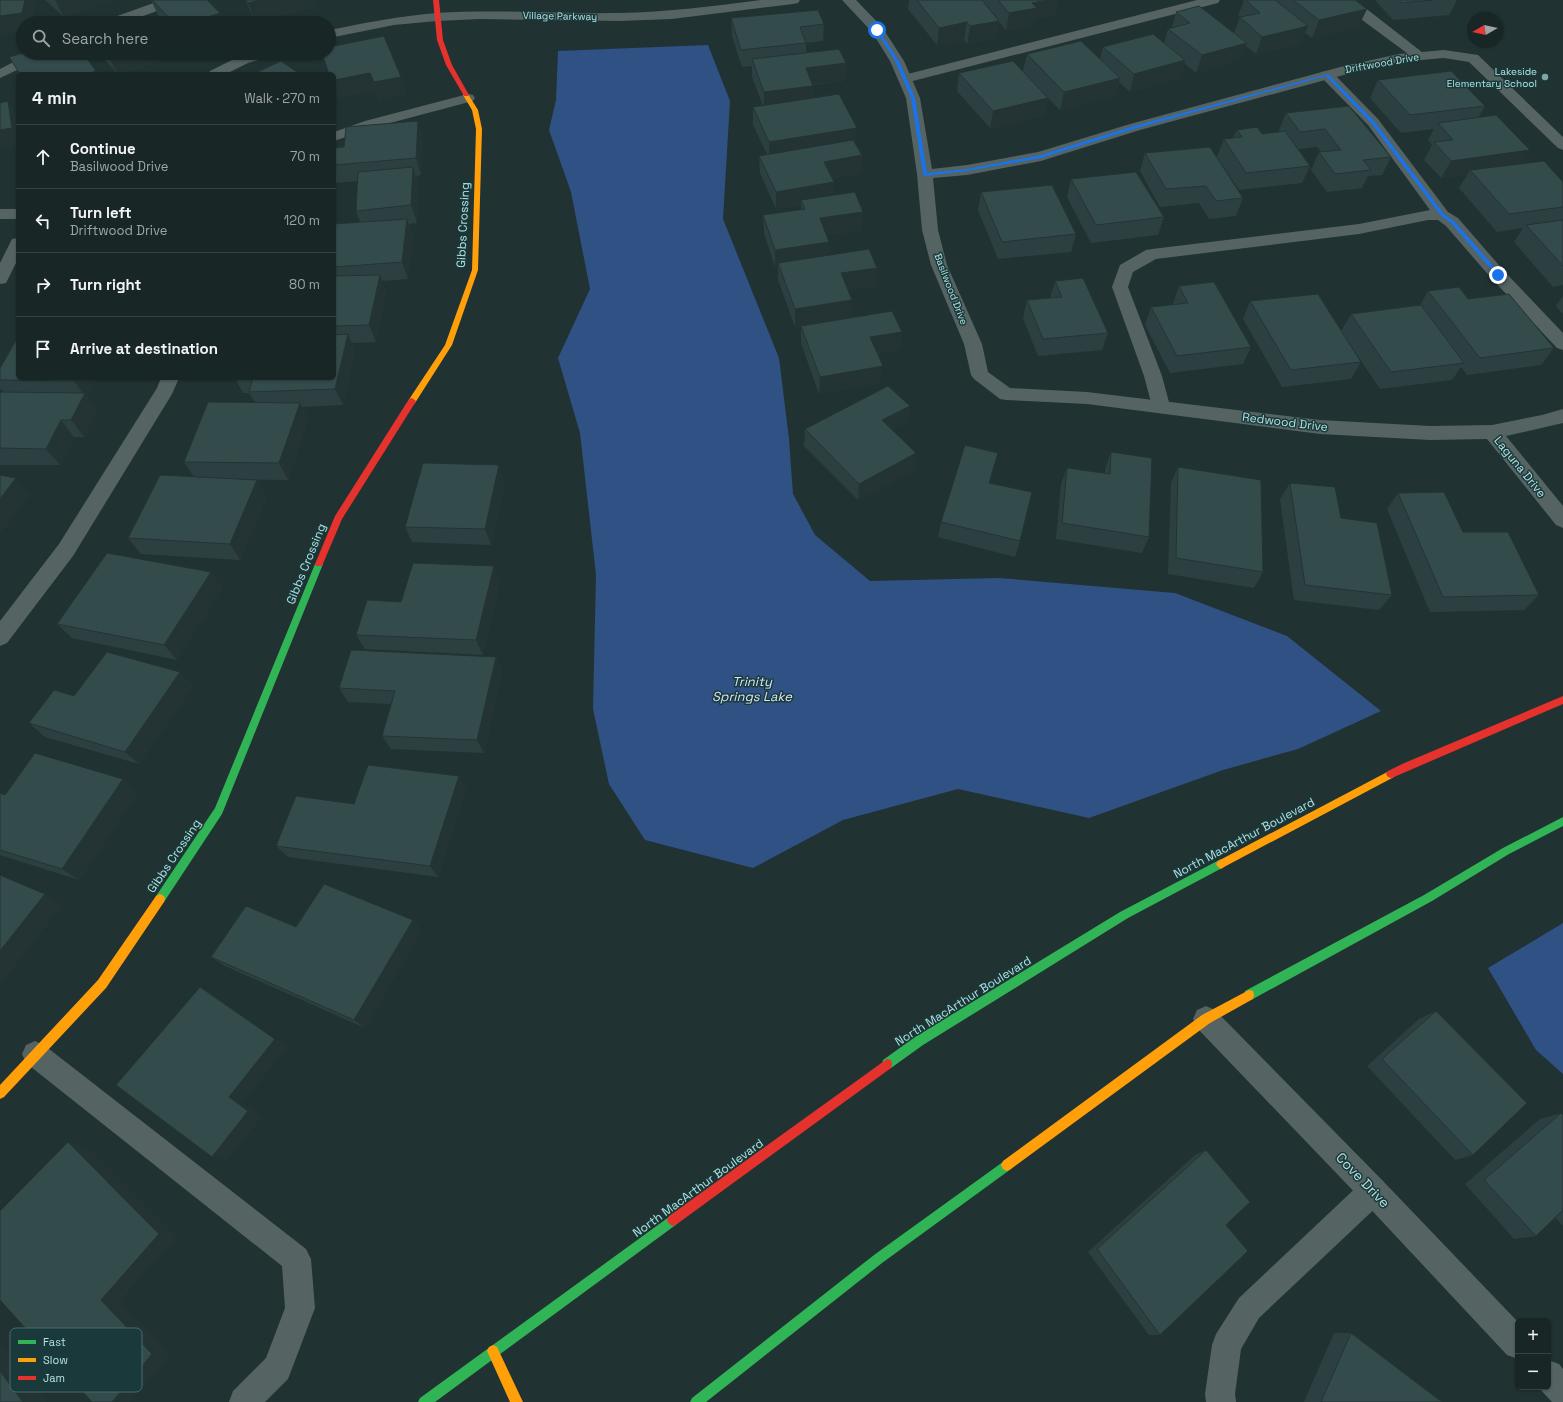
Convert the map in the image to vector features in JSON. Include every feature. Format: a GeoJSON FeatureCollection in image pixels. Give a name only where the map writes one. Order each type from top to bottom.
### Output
{"type":"FeatureCollection","features":[{"type":"Feature","properties":{"kind":"main road","name":"Gibbs Crossing"},"geometry":{"type":"LineString","coordinates":[[0,1092],[102,984],[218,811],[338,518],[448,345],[474,270],[479,129],[475,110],[449,65],[440,40],[436,0]]}},
{"type":"Feature","properties":{"kind":"main road","name":"North MacArthur Boulevard"},"geometry":{"type":"LineString","coordinates":[[424,1402],[919,1041],[1124,915],[1405,768],[1563,700]]}},
{"type":"Feature","properties":{"kind":"main road"},"geometry":{"type":"LineString","coordinates":[[696,1402],[878,1259],[1206,1019],[1428,898],[1506,851],[1563,821]]}},
{"type":"Feature","properties":{"kind":"main road"},"geometry":{"type":"LineString","coordinates":[[492,1351],[517,1402]]}},
{"type":"Feature","properties":{"kind":"street"},"geometry":{"type":"LineString","coordinates":[[130,16],[174,0]]}},
{"type":"Feature","properties":{"kind":"street","name":"Village Parkway"},"geometry":{"type":"LineString","coordinates":[[336,33],[394,21],[437,17],[488,15],[619,17],[672,15],[792,0]]}},
{"type":"Feature","properties":{"kind":"street","name":"Basilwood Drive"},"geometry":{"type":"LineString","coordinates":[[849,0],[877,30],[897,61],[913,98],[925,174],[930,230],[939,265],[973,344],[980,375],[1006,394]]}},
{"type":"Feature","properties":{"kind":"street"},"geometry":{"type":"LineString","coordinates":[[905,79],[1213,0]]}},
{"type":"Feature","properties":{"kind":"street"},"geometry":{"type":"LineString","coordinates":[[1342,0],[1354,6],[1420,56]]}},
{"type":"Feature","properties":{"kind":"street","name":"Driftwood Drive"},"geometry":{"type":"LineString","coordinates":[[925,174],[967,170],[1041,156],[1135,127],[1327,75],[1399,58],[1444,54],[1473,58],[1563,145]]}},
{"type":"Feature","properties":{"kind":"street"},"geometry":{"type":"LineString","coordinates":[[0,74],[28,60]]}},
{"type":"Feature","properties":{"kind":"street"},"geometry":{"type":"LineString","coordinates":[[219,72],[243,60]]}},
{"type":"Feature","properties":{"kind":"street"},"geometry":{"type":"LineString","coordinates":[[1327,75],[1373,122],[1442,215],[1452,222],[1498,275],[1563,344]]}},
{"type":"Feature","properties":{"kind":"street"},"geometry":{"type":"LineString","coordinates":[[336,136],[370,124],[468,98]]}},
{"type":"Feature","properties":{"kind":"street"},"geometry":{"type":"LineString","coordinates":[[0,214],[16,214]]}},
{"type":"Feature","properties":{"kind":"street"},"geometry":{"type":"LineString","coordinates":[[1161,406],[1154,376],[1120,287],[1126,269],[1152,254],[1359,229],[1428,215],[1442,215]]}},
{"type":"Feature","properties":{"kind":"street"},"geometry":{"type":"LineString","coordinates":[[0,278],[16,246]]}},
{"type":"Feature","properties":{"kind":"street"},"geometry":{"type":"LineString","coordinates":[[0,637],[66,550],[166,389],[169,380]]}},
{"type":"Feature","properties":{"kind":"street","name":"Redwood Drive"},"geometry":{"type":"LineString","coordinates":[[1006,394],[1087,398],[1161,406],[1320,427],[1430,433],[1492,432],[1563,416]]}},
{"type":"Feature","properties":{"kind":"street","name":"Laguna Drive"},"geometry":{"type":"LineString","coordinates":[[1492,432],[1563,520]]}},
{"type":"Feature","properties":{"kind":"street","name":"Cove Drive"},"geometry":{"type":"LineString","coordinates":[[1206,1019],[1373,1191],[1515,1341]]}},
{"type":"Feature","properties":{"kind":"street"},"geometry":{"type":"LineString","coordinates":[[35,1054],[296,1259],[300,1308],[277,1368],[244,1402]]}},
{"type":"Feature","properties":{"kind":"street"},"geometry":{"type":"LineString","coordinates":[[1221,1402],[1220,1394],[1227,1345],[1249,1308],[1373,1191]]}},
{"type":"Feature","properties":{"kind":"street"},"geometry":{"type":"LineString","coordinates":[[1551,1378],[1563,1391]]}},
{"type":"Feature","properties":{"kind":"water","name":"Trinity Springs Lake"},"geometry":{"type":"Polygon","coordinates":[[[708,45],[730,101],[723,219],[779,358],[789,439],[793,494],[815,535],[870,581],[999,578],[1175,593],[1287,636],[1381,711],[1298,749],[1223,770],[1089,818],[958,789],[843,820],[753,868],[645,840],[609,784],[593,709],[596,575],[580,433],[558,358],[590,289],[571,192],[549,130],[556,100],[558,51],[708,45]]]}},
{"type":"Feature","properties":{"kind":"water"},"geometry":{"type":"Polygon","coordinates":[[[1563,923],[1563,1074],[1536,1050],[1488,968],[1563,923]]]}},
{"type":"Feature","properties":{"kind":"building"},"geometry":{"type":"Polygon","coordinates":[[[0,0],[25,0],[22,13],[0,16],[0,0]]]}},
{"type":"Feature","properties":{"kind":"building"},"geometry":{"type":"Polygon","coordinates":[[[152,0],[207,0],[220,13],[211,16],[167,16],[152,0]]]}},
{"type":"Feature","properties":{"kind":"building"},"geometry":{"type":"Polygon","coordinates":[[[246,0],[262,0],[248,3],[246,0]]]}},
{"type":"Feature","properties":{"kind":"building"},"geometry":{"type":"Polygon","coordinates":[[[917,0],[982,0],[999,21],[970,26],[967,22],[939,28],[917,0]]]}},
{"type":"Feature","properties":{"kind":"building"},"geometry":{"type":"Polygon","coordinates":[[[998,0],[1048,0],[1032,3],[1037,8],[1009,13],[998,0]]]}},
{"type":"Feature","properties":{"kind":"building"},"geometry":{"type":"Polygon","coordinates":[[[1246,0],[1275,0],[1308,26],[1262,37],[1240,17],[1260,13],[1246,0]]]}},
{"type":"Feature","properties":{"kind":"building"},"geometry":{"type":"Polygon","coordinates":[[[1293,0],[1355,0],[1367,9],[1319,20],[1293,0]]]}},
{"type":"Feature","properties":{"kind":"building"},"geometry":{"type":"Polygon","coordinates":[[[1399,0],[1433,0],[1402,3],[1399,0]]]}},
{"type":"Feature","properties":{"kind":"building"},"geometry":{"type":"Polygon","coordinates":[[[1199,6],[1247,43],[1202,55],[1168,29],[1190,23],[1176,12],[1199,6]]]}},
{"type":"Feature","properties":{"kind":"building"},"geometry":{"type":"Polygon","coordinates":[[[818,10],[824,24],[800,27],[806,43],[741,50],[731,18],[818,10]]]}},
{"type":"Feature","properties":{"kind":"building"},"geometry":{"type":"Polygon","coordinates":[[[1153,34],[1185,60],[1134,74],[1103,47],[1153,34]]]}},
{"type":"Feature","properties":{"kind":"building"},"geometry":{"type":"Polygon","coordinates":[[[384,36],[401,77],[374,82],[370,73],[336,80],[336,72],[328,72],[324,60],[336,60],[336,46],[384,36]]]}},
{"type":"Feature","properties":{"kind":"building"},"geometry":{"type":"Polygon","coordinates":[[[1081,41],[1120,78],[1064,92],[1027,54],[1081,41]]]}},
{"type":"Feature","properties":{"kind":"building"},"geometry":{"type":"Polygon","coordinates":[[[839,49],[846,63],[806,68],[813,86],[764,92],[752,59],[839,49]]]}},
{"type":"Feature","properties":{"kind":"building"},"geometry":{"type":"Polygon","coordinates":[[[16,55],[16,60],[88,60],[96,71],[19,72],[9,57],[16,55]]]}},
{"type":"Feature","properties":{"kind":"building"},"geometry":{"type":"Polygon","coordinates":[[[281,61],[297,72],[257,72],[281,61]]]}},
{"type":"Feature","properties":{"kind":"building"},"geometry":{"type":"Polygon","coordinates":[[[1013,61],[1048,98],[993,111],[959,73],[1013,61]]]}},
{"type":"Feature","properties":{"kind":"building"},"geometry":{"type":"Polygon","coordinates":[[[1451,71],[1485,106],[1410,115],[1378,80],[1451,71]]]}},
{"type":"Feature","properties":{"kind":"building"},"geometry":{"type":"Polygon","coordinates":[[[839,94],[857,128],[769,142],[753,107],[839,94]]]}},
{"type":"Feature","properties":{"kind":"building"},"geometry":{"type":"Polygon","coordinates":[[[8,101],[12,128],[0,130],[0,103],[8,101]]]}},
{"type":"Feature","properties":{"kind":"building"},"geometry":{"type":"Polygon","coordinates":[[[1349,106],[1391,157],[1363,160],[1371,170],[1335,174],[1319,152],[1341,150],[1325,129],[1300,132],[1286,113],[1349,106]]]}},
{"type":"Feature","properties":{"kind":"building"},"geometry":{"type":"Polygon","coordinates":[[[1496,115],[1530,150],[1451,161],[1434,142],[1453,140],[1438,123],[1496,115]]]}},
{"type":"Feature","properties":{"kind":"building"},"geometry":{"type":"Polygon","coordinates":[[[418,121],[416,158],[336,165],[336,148],[344,147],[346,127],[418,121]]]}},
{"type":"Feature","properties":{"kind":"building"},"geometry":{"type":"Polygon","coordinates":[[[1257,127],[1262,134],[1285,131],[1310,166],[1246,173],[1224,139],[1242,137],[1237,130],[1257,127]]]}},
{"type":"Feature","properties":{"kind":"building"},"geometry":{"type":"Polygon","coordinates":[[[853,140],[862,155],[824,162],[834,182],[776,192],[759,156],[853,140]]]}},
{"type":"Feature","properties":{"kind":"building"},"geometry":{"type":"Polygon","coordinates":[[[1210,147],[1243,198],[1216,201],[1206,186],[1166,189],[1145,153],[1210,147]]]}},
{"type":"Feature","properties":{"kind":"building"},"geometry":{"type":"Polygon","coordinates":[[[1544,161],[1563,182],[1563,207],[1509,214],[1470,170],[1544,161]]]}},
{"type":"Feature","properties":{"kind":"building"},"geometry":{"type":"Polygon","coordinates":[[[413,167],[411,205],[356,211],[358,172],[413,167]]]}},
{"type":"Feature","properties":{"kind":"building"},"geometry":{"type":"Polygon","coordinates":[[[1136,172],[1164,217],[1096,225],[1071,179],[1136,172]]]}},
{"type":"Feature","properties":{"kind":"building"},"geometry":{"type":"Polygon","coordinates":[[[1052,185],[1076,234],[1002,242],[981,192],[1052,185]]]}},
{"type":"Feature","properties":{"kind":"building"},"geometry":{"type":"Polygon","coordinates":[[[855,192],[863,212],[820,218],[829,242],[775,250],[763,215],[805,209],[801,200],[855,192]]]}},
{"type":"Feature","properties":{"kind":"building"},"geometry":{"type":"Polygon","coordinates":[[[407,219],[402,262],[336,267],[336,224],[407,219]]]}},
{"type":"Feature","properties":{"kind":"building"},"geometry":{"type":"Polygon","coordinates":[[[1563,220],[1563,266],[1526,225],[1563,220]]]}},
{"type":"Feature","properties":{"kind":"building"},"geometry":{"type":"Polygon","coordinates":[[[869,249],[877,268],[841,273],[852,300],[795,309],[778,263],[869,249]]]}},
{"type":"Feature","properties":{"kind":"building"},"geometry":{"type":"Polygon","coordinates":[[[380,275],[369,325],[336,326],[336,276],[380,275]]]}},
{"type":"Feature","properties":{"kind":"building"},"geometry":{"type":"Polygon","coordinates":[[[1083,278],[1108,333],[1043,339],[1027,300],[1062,297],[1055,281],[1083,278]]]}},
{"type":"Feature","properties":{"kind":"building"},"geometry":{"type":"Polygon","coordinates":[[[1214,282],[1251,347],[1177,356],[1151,307],[1188,303],[1179,286],[1214,282]]]}},
{"type":"Feature","properties":{"kind":"building"},"geometry":{"type":"Polygon","coordinates":[[[1459,287],[1468,299],[1509,294],[1554,348],[1480,358],[1428,291],[1459,287]]]}},
{"type":"Feature","properties":{"kind":"building"},"geometry":{"type":"Polygon","coordinates":[[[1318,294],[1361,362],[1291,370],[1250,301],[1318,294]]]}},
{"type":"Feature","properties":{"kind":"building"},"geometry":{"type":"Polygon","coordinates":[[[1421,305],[1464,363],[1391,372],[1351,314],[1421,305]]]}},
{"type":"Feature","properties":{"kind":"building"},"geometry":{"type":"Polygon","coordinates":[[[892,311],[902,332],[870,337],[883,366],[820,377],[801,326],[892,311]]]}},
{"type":"Feature","properties":{"kind":"building"},"geometry":{"type":"Polygon","coordinates":[[[348,334],[335,389],[249,392],[252,380],[336,380],[336,335],[348,334]]]}},
{"type":"Feature","properties":{"kind":"building"},"geometry":{"type":"Polygon","coordinates":[[[16,340],[16,380],[74,380],[74,381],[0,380],[0,368],[16,340]]]}},
{"type":"Feature","properties":{"kind":"building"},"geometry":{"type":"Polygon","coordinates":[[[888,386],[910,406],[882,420],[916,453],[859,484],[805,429],[888,386]]]}},
{"type":"Feature","properties":{"kind":"building"},"geometry":{"type":"Polygon","coordinates":[[[0,392],[85,393],[71,420],[61,420],[46,449],[0,448],[0,392]]]}},
{"type":"Feature","properties":{"kind":"building"},"geometry":{"type":"Polygon","coordinates":[[[208,402],[300,403],[279,463],[184,462],[208,402]]]}},
{"type":"Feature","properties":{"kind":"building"},"geometry":{"type":"Polygon","coordinates":[[[965,445],[998,453],[989,483],[1032,492],[1020,541],[941,522],[965,445]]]}},
{"type":"Feature","properties":{"kind":"building"},"geometry":{"type":"Polygon","coordinates":[[[1111,452],[1152,458],[1149,537],[1062,523],[1067,468],[1110,474],[1111,452]]]}},
{"type":"Feature","properties":{"kind":"building"},"geometry":{"type":"Polygon","coordinates":[[[423,463],[499,465],[485,529],[405,527],[423,463]]]}},
{"type":"Feature","properties":{"kind":"building"},"geometry":{"type":"Polygon","coordinates":[[[1178,467],[1261,480],[1263,572],[1176,558],[1178,467]]]}},
{"type":"Feature","properties":{"kind":"building"},"geometry":{"type":"Polygon","coordinates":[[[0,475],[16,478],[0,499],[0,475]]]}},
{"type":"Feature","properties":{"kind":"building"},"geometry":{"type":"Polygon","coordinates":[[[160,475],[257,480],[230,544],[128,538],[160,475]]]}},
{"type":"Feature","properties":{"kind":"building"},"geometry":{"type":"Polygon","coordinates":[[[1290,483],[1335,487],[1341,518],[1377,523],[1392,595],[1305,585],[1290,483]]]}},
{"type":"Feature","properties":{"kind":"building"},"geometry":{"type":"Polygon","coordinates":[[[1444,492],[1463,532],[1508,532],[1539,595],[1443,597],[1398,493],[1444,492]]]}},
{"type":"Feature","properties":{"kind":"building"},"geometry":{"type":"Polygon","coordinates":[[[107,553],[211,572],[164,645],[57,624],[107,553]]]}},
{"type":"Feature","properties":{"kind":"building"},"geometry":{"type":"Polygon","coordinates":[[[413,563],[494,566],[476,640],[356,635],[367,600],[401,602],[413,563]]]}},
{"type":"Feature","properties":{"kind":"building"},"geometry":{"type":"Polygon","coordinates":[[[351,650],[496,657],[477,740],[382,736],[395,691],[339,688],[351,650]]]}},
{"type":"Feature","properties":{"kind":"building"},"geometry":{"type":"Polygon","coordinates":[[[107,652],[180,672],[125,752],[29,723],[54,690],[74,696],[107,652]]]}},
{"type":"Feature","properties":{"kind":"building"},"geometry":{"type":"Polygon","coordinates":[[[35,753],[123,779],[62,869],[0,850],[0,793],[5,795],[35,753]]]}},
{"type":"Feature","properties":{"kind":"building"},"geometry":{"type":"Polygon","coordinates":[[[368,765],[459,776],[430,866],[276,846],[296,796],[354,804],[368,765]]]}},
{"type":"Feature","properties":{"kind":"building"},"geometry":{"type":"Polygon","coordinates":[[[0,875],[45,894],[0,951],[0,875]]]}},
{"type":"Feature","properties":{"kind":"building"},"geometry":{"type":"Polygon","coordinates":[[[324,884],[413,920],[354,1020],[211,957],[246,906],[296,927],[324,884]]]}},
{"type":"Feature","properties":{"kind":"building"},"geometry":{"type":"Polygon","coordinates":[[[200,987],[275,1039],[229,1097],[248,1111],[212,1157],[116,1085],[200,987]]]}},
{"type":"Feature","properties":{"kind":"building"},"geometry":{"type":"Polygon","coordinates":[[[1436,1011],[1527,1103],[1473,1155],[1382,1059],[1436,1011]]]}},
{"type":"Feature","properties":{"kind":"building"},"geometry":{"type":"Polygon","coordinates":[[[1561,1113],[1563,1115],[1563,1210],[1536,1236],[1484,1180],[1561,1113]]]}},
{"type":"Feature","properties":{"kind":"building"},"geometry":{"type":"Polygon","coordinates":[[[68,1142],[159,1234],[101,1300],[127,1328],[25,1328],[0,1300],[0,1211],[68,1142]]]}},
{"type":"Feature","properties":{"kind":"building"},"geometry":{"type":"Polygon","coordinates":[[[1206,1150],[1250,1202],[1226,1225],[1248,1251],[1160,1335],[1097,1249],[1206,1150]]]}},
{"type":"Feature","properties":{"kind":"building"},"geometry":{"type":"Polygon","coordinates":[[[1351,1333],[1442,1402],[1321,1402],[1351,1333]]]}},
{"type":"Feature","properties":{"kind":"building"},"geometry":{"type":"Polygon","coordinates":[[[142,1343],[152,1354],[142,1366],[142,1343]]]}},
{"type":"Feature","properties":{"kind":"building"},"geometry":{"type":"Polygon","coordinates":[[[0,1371],[10,1384],[10,1392],[16,1392],[23,1402],[0,1402],[0,1371]]]}},
{"type":"Feature","properties":{"kind":"building"},"geometry":{"type":"Polygon","coordinates":[[[83,1392],[120,1392],[112,1402],[92,1402],[83,1392]]]}},
{"type":"Feature","properties":{"kind":"traffic: fast"},"geometry":{"type":"LineString","coordinates":[[160,899],[219,811],[319,564]]}},
{"type":"Feature","properties":{"kind":"traffic: fast"},"geometry":{"type":"LineString","coordinates":[[1249,995],[1428,898],[1506,851],[1563,821]]}},
{"type":"Feature","properties":{"kind":"traffic: fast"},"geometry":{"type":"LineString","coordinates":[[887,1064],[919,1041],[1124,915],[1221,864]]}},
{"type":"Feature","properties":{"kind":"traffic: fast"},"geometry":{"type":"LineString","coordinates":[[696,1402],[878,1259],[1007,1165]]}},
{"type":"Feature","properties":{"kind":"traffic: fast"},"geometry":{"type":"LineString","coordinates":[[424,1402],[673,1220]]}},
{"type":"Feature","properties":{"kind":"traffic: slow"},"geometry":{"type":"LineString","coordinates":[[412,401],[448,345],[475,270],[479,129],[475,110],[466,95]]}},
{"type":"Feature","properties":{"kind":"traffic: slow"},"geometry":{"type":"LineString","coordinates":[[1221,864],[1391,774]]}},
{"type":"Feature","properties":{"kind":"traffic: slow"},"geometry":{"type":"LineString","coordinates":[[0,1093],[102,984],[160,899]]}},
{"type":"Feature","properties":{"kind":"traffic: slow"},"geometry":{"type":"LineString","coordinates":[[1007,1165],[1206,1019],[1249,995]]}},
{"type":"Feature","properties":{"kind":"traffic: slow"},"geometry":{"type":"LineString","coordinates":[[493,1351],[517,1402]]}},
{"type":"Feature","properties":{"kind":"traffic: jam"},"geometry":{"type":"LineString","coordinates":[[436,0],[440,40],[449,65],[466,95]]}},
{"type":"Feature","properties":{"kind":"traffic: jam"},"geometry":{"type":"LineString","coordinates":[[319,564],[338,518],[412,401]]}},
{"type":"Feature","properties":{"kind":"traffic: jam"},"geometry":{"type":"LineString","coordinates":[[1391,774],[1563,700]]}},
{"type":"Feature","properties":{"kind":"traffic: jam"},"geometry":{"type":"LineString","coordinates":[[673,1220],[887,1064]]}},
{"type":"Feature","properties":{"kind":"place","name":"Lakeside Elementary School"},"geometry":{"type":"Point","coordinates":[1545,77]}},
{"type":"Feature","properties":{"kind":"route"},"geometry":{"type":"LineString","coordinates":[[877,30],[897,61],[913,98],[925,174],[967,170],[1041,156],[1135,127],[1327,75],[1373,122],[1442,215],[1452,222],[1498,275]]}}]}
